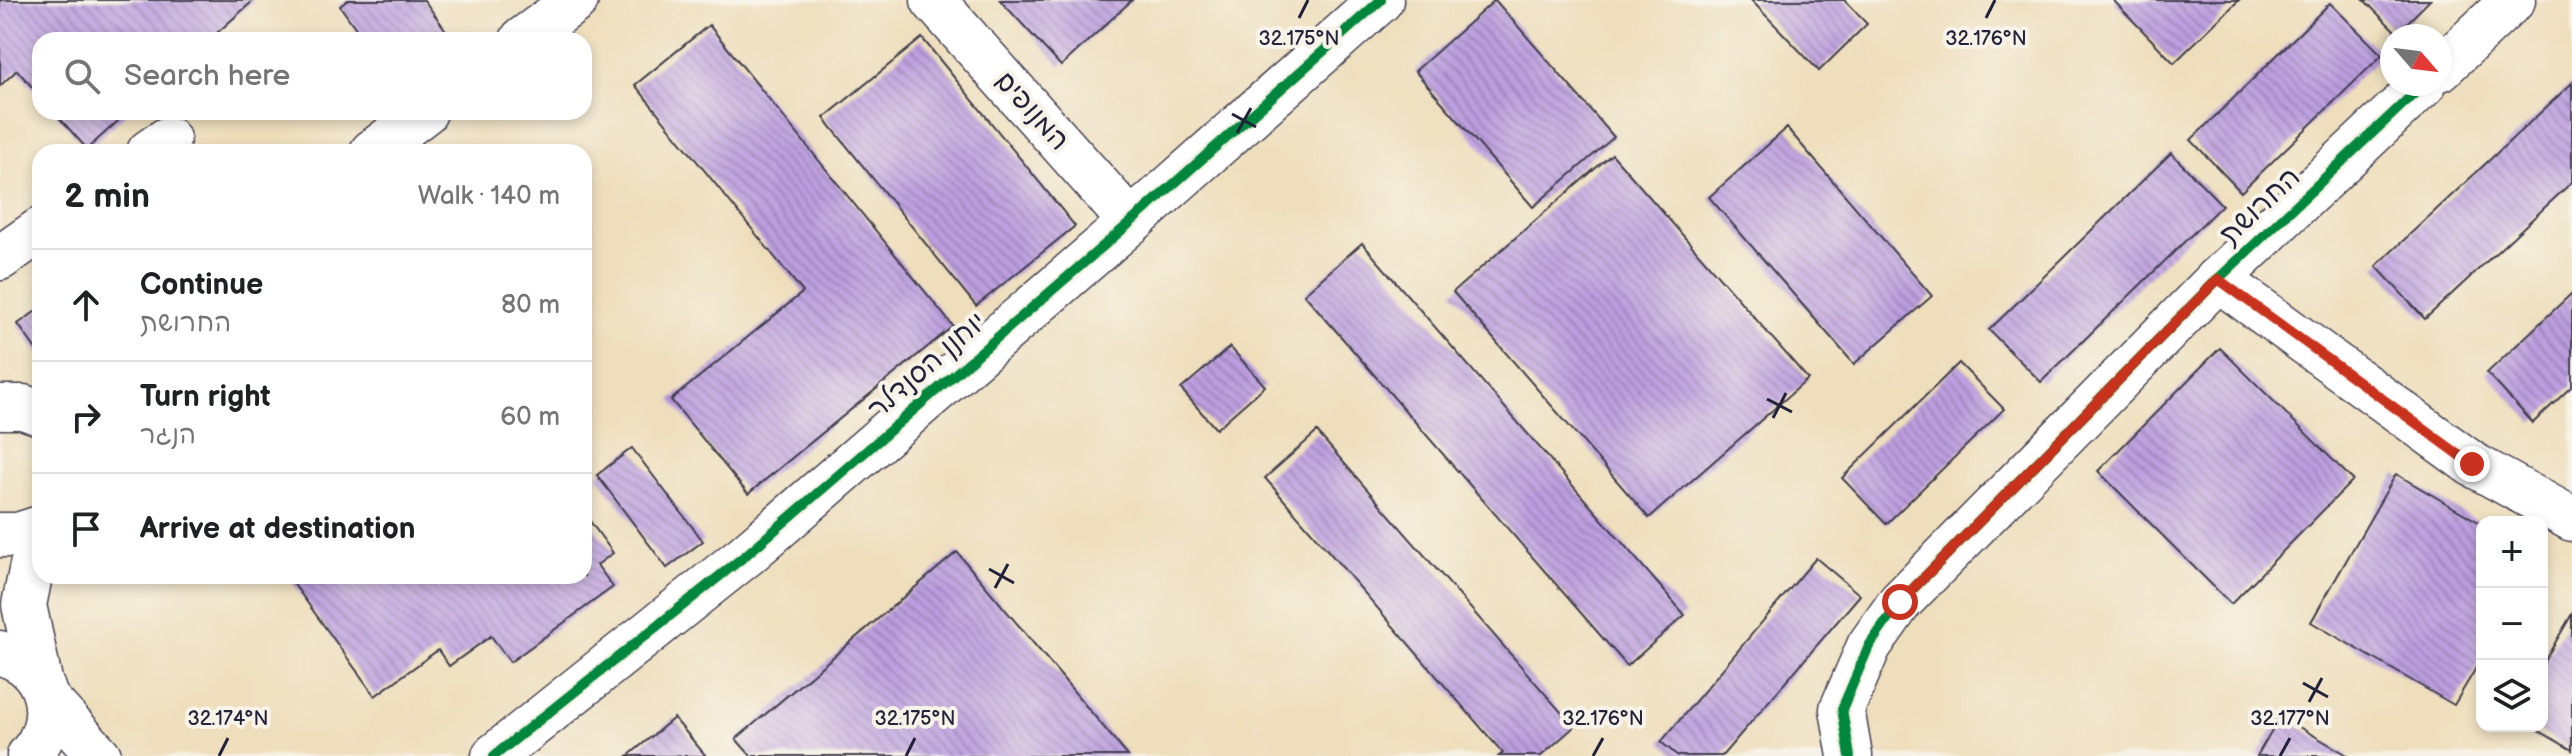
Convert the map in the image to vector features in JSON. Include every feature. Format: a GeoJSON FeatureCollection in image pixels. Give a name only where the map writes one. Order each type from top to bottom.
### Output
{"type":"FeatureCollection","features":[{"type":"Feature","properties":{"kind":"street"},"geometry":{"type":"LineString","coordinates":[[533,32],[576,0]]}},
{"type":"Feature","properties":{"kind":"street","name":"המנופים"},"geometry":{"type":"LineString","coordinates":[[933,0],[1131,222]]}},
{"type":"Feature","properties":{"kind":"street","name":"יוחנן הסנדלר"},"geometry":{"type":"LineString","coordinates":[[494,756],[746,555],[1131,222],[1381,0]]}},
{"type":"Feature","properties":{"kind":"street"},"geometry":{"type":"LineString","coordinates":[[2452,58],[2513,0]]}},
{"type":"Feature","properties":{"kind":"street","name":"החרושת"},"geometry":{"type":"LineString","coordinates":[[1850,756],[1842,709],[1869,646],[1900,602],[2218,279],[2411,96]]}},
{"type":"Feature","properties":{"kind":"street"},"geometry":{"type":"LineString","coordinates":[[383,144],[414,120]]}},
{"type":"Feature","properties":{"kind":"street"},"geometry":{"type":"LineString","coordinates":[[0,258],[32,236]]}},
{"type":"Feature","properties":{"kind":"street"},"geometry":{"type":"LineString","coordinates":[[2218,279],[2472,464],[2572,519]]}},
{"type":"Feature","properties":{"kind":"street"},"geometry":{"type":"LineString","coordinates":[[0,407],[32,410]]}},
{"type":"Feature","properties":{"kind":"street"},"geometry":{"type":"LineString","coordinates":[[0,535],[18,535],[32,531]]}},
{"type":"Feature","properties":{"kind":"street"},"geometry":{"type":"LineString","coordinates":[[29,756],[38,746],[49,716],[24,605],[32,566]]}},
{"type":"Feature","properties":{"kind":"street"},"geometry":{"type":"LineString","coordinates":[[0,653],[27,666],[99,756]]}},
{"type":"Feature","properties":{"kind":"building"},"geometry":{"type":"Polygon","coordinates":[[[0,0],[254,0],[218,32],[32,32],[32,87],[17,70],[0,86],[0,0]]]}},
{"type":"Feature","properties":{"kind":"building"},"geometry":{"type":"Polygon","coordinates":[[[348,0],[424,0],[447,32],[358,32],[340,6],[348,0]]]}},
{"type":"Feature","properties":{"kind":"building"},"geometry":{"type":"Polygon","coordinates":[[[1000,0],[1132,0],[1061,66],[1000,0]]]}},
{"type":"Feature","properties":{"kind":"building"},"geometry":{"type":"Polygon","coordinates":[[[1495,0],[1614,137],[1533,207],[1415,71],[1495,0]]]}},
{"type":"Feature","properties":{"kind":"building"},"geometry":{"type":"Polygon","coordinates":[[[1751,0],[1844,0],[1867,24],[1819,71],[1751,0]]]}},
{"type":"Feature","properties":{"kind":"building"},"geometry":{"type":"Polygon","coordinates":[[[2113,0],[2239,0],[2174,63],[2113,0]]]}},
{"type":"Feature","properties":{"kind":"building"},"geometry":{"type":"Polygon","coordinates":[[[2364,0],[2430,0],[2406,24],[2388,24],[2364,0]]]}},
{"type":"Feature","properties":{"kind":"building"},"geometry":{"type":"Polygon","coordinates":[[[2330,3],[2380,53],[2380,57],[2241,192],[2191,140],[2330,3]]]}},
{"type":"Feature","properties":{"kind":"building"},"geometry":{"type":"Polygon","coordinates":[[[709,25],[953,326],[748,494],[671,400],[803,292],[635,85],[709,25]]]}},
{"type":"Feature","properties":{"kind":"building"},"geometry":{"type":"Polygon","coordinates":[[[922,38],[1075,226],[976,306],[824,118],[922,38]]]}},
{"type":"Feature","properties":{"kind":"building"},"geometry":{"type":"Polygon","coordinates":[[[2572,83],[2572,182],[2425,319],[2376,266],[2572,83]]]}},
{"type":"Feature","properties":{"kind":"building"},"geometry":{"type":"Polygon","coordinates":[[[61,120],[119,120],[93,144],[83,144],[61,120]]]}},
{"type":"Feature","properties":{"kind":"building"},"geometry":{"type":"Polygon","coordinates":[[[1787,128],[1932,296],[1854,364],[1709,197],[1787,128]]]}},
{"type":"Feature","properties":{"kind":"building"},"geometry":{"type":"Polygon","coordinates":[[[2171,153],[2222,205],[2041,382],[1989,330],[2171,153]]]}},
{"type":"Feature","properties":{"kind":"building"},"geometry":{"type":"Polygon","coordinates":[[[1612,154],[1808,379],[1649,518],[1453,292],[1612,154]]]}},
{"type":"Feature","properties":{"kind":"building"},"geometry":{"type":"Polygon","coordinates":[[[1362,243],[1685,615],[1627,666],[1304,294],[1362,243]]]}},
{"type":"Feature","properties":{"kind":"building"},"geometry":{"type":"Polygon","coordinates":[[[2572,293],[2572,386],[2533,423],[2487,373],[2572,293]]]}},
{"type":"Feature","properties":{"kind":"building"},"geometry":{"type":"Polygon","coordinates":[[[32,314],[32,344],[18,324],[32,314]]]}},
{"type":"Feature","properties":{"kind":"building"},"geometry":{"type":"Polygon","coordinates":[[[1230,347],[1265,386],[1216,429],[1181,389],[1230,347]]]}},
{"type":"Feature","properties":{"kind":"building"},"geometry":{"type":"Polygon","coordinates":[[[2220,348],[2353,480],[2231,604],[2098,471],[2220,348]]]}},
{"type":"Feature","properties":{"kind":"building"},"geometry":{"type":"Polygon","coordinates":[[[1959,363],[2004,409],[1886,524],[1842,478],[1959,363]]]}},
{"type":"Feature","properties":{"kind":"building"},"geometry":{"type":"Polygon","coordinates":[[[1317,432],[1574,727],[1541,756],[1499,756],[1503,753],[1265,478],[1317,432]]]}},
{"type":"Feature","properties":{"kind":"building"},"geometry":{"type":"Polygon","coordinates":[[[632,448],[703,541],[667,568],[597,475],[632,448]]]}},
{"type":"Feature","properties":{"kind":"building"},"geometry":{"type":"Polygon","coordinates":[[[2396,474],[2476,521],[2476,668],[2454,705],[2311,622],[2396,474]]]}},
{"type":"Feature","properties":{"kind":"building"},"geometry":{"type":"Polygon","coordinates":[[[592,524],[613,553],[597,565],[613,587],[510,662],[491,636],[449,666],[438,650],[375,696],[294,584],[592,584],[592,524]]]}},
{"type":"Feature","properties":{"kind":"building"},"geometry":{"type":"Polygon","coordinates":[[[957,552],[1128,756],[751,756],[736,739],[957,552]]]}},
{"type":"Feature","properties":{"kind":"building"},"geometry":{"type":"Polygon","coordinates":[[[1816,558],[1860,595],[1722,756],[1678,756],[1661,742],[1816,558]]]}},
{"type":"Feature","properties":{"kind":"building"},"geometry":{"type":"Polygon","coordinates":[[[2572,614],[2572,750],[2541,732],[2548,732],[2548,655],[2572,614]]]}},
{"type":"Feature","properties":{"kind":"building"},"geometry":{"type":"Polygon","coordinates":[[[2280,716],[2349,756],[2257,756],[2280,716]]]}},
{"type":"Feature","properties":{"kind":"building"},"geometry":{"type":"Polygon","coordinates":[[[674,718],[706,756],[628,756],[674,718]]]}},
{"type":"Feature","properties":{"kind":"cycle path"},"geometry":{"type":"LineString","coordinates":[[494,756],[746,555],[1131,222],[1381,0]]}},
{"type":"Feature","properties":{"kind":"cycle path"},"geometry":{"type":"LineString","coordinates":[[1850,756],[1842,709],[1869,646],[1900,602],[2218,279],[2411,96]]}},
{"type":"Feature","properties":{"kind":"route"},"geometry":{"type":"LineString","coordinates":[[1900,602],[2218,279],[2472,464]]}}]}
